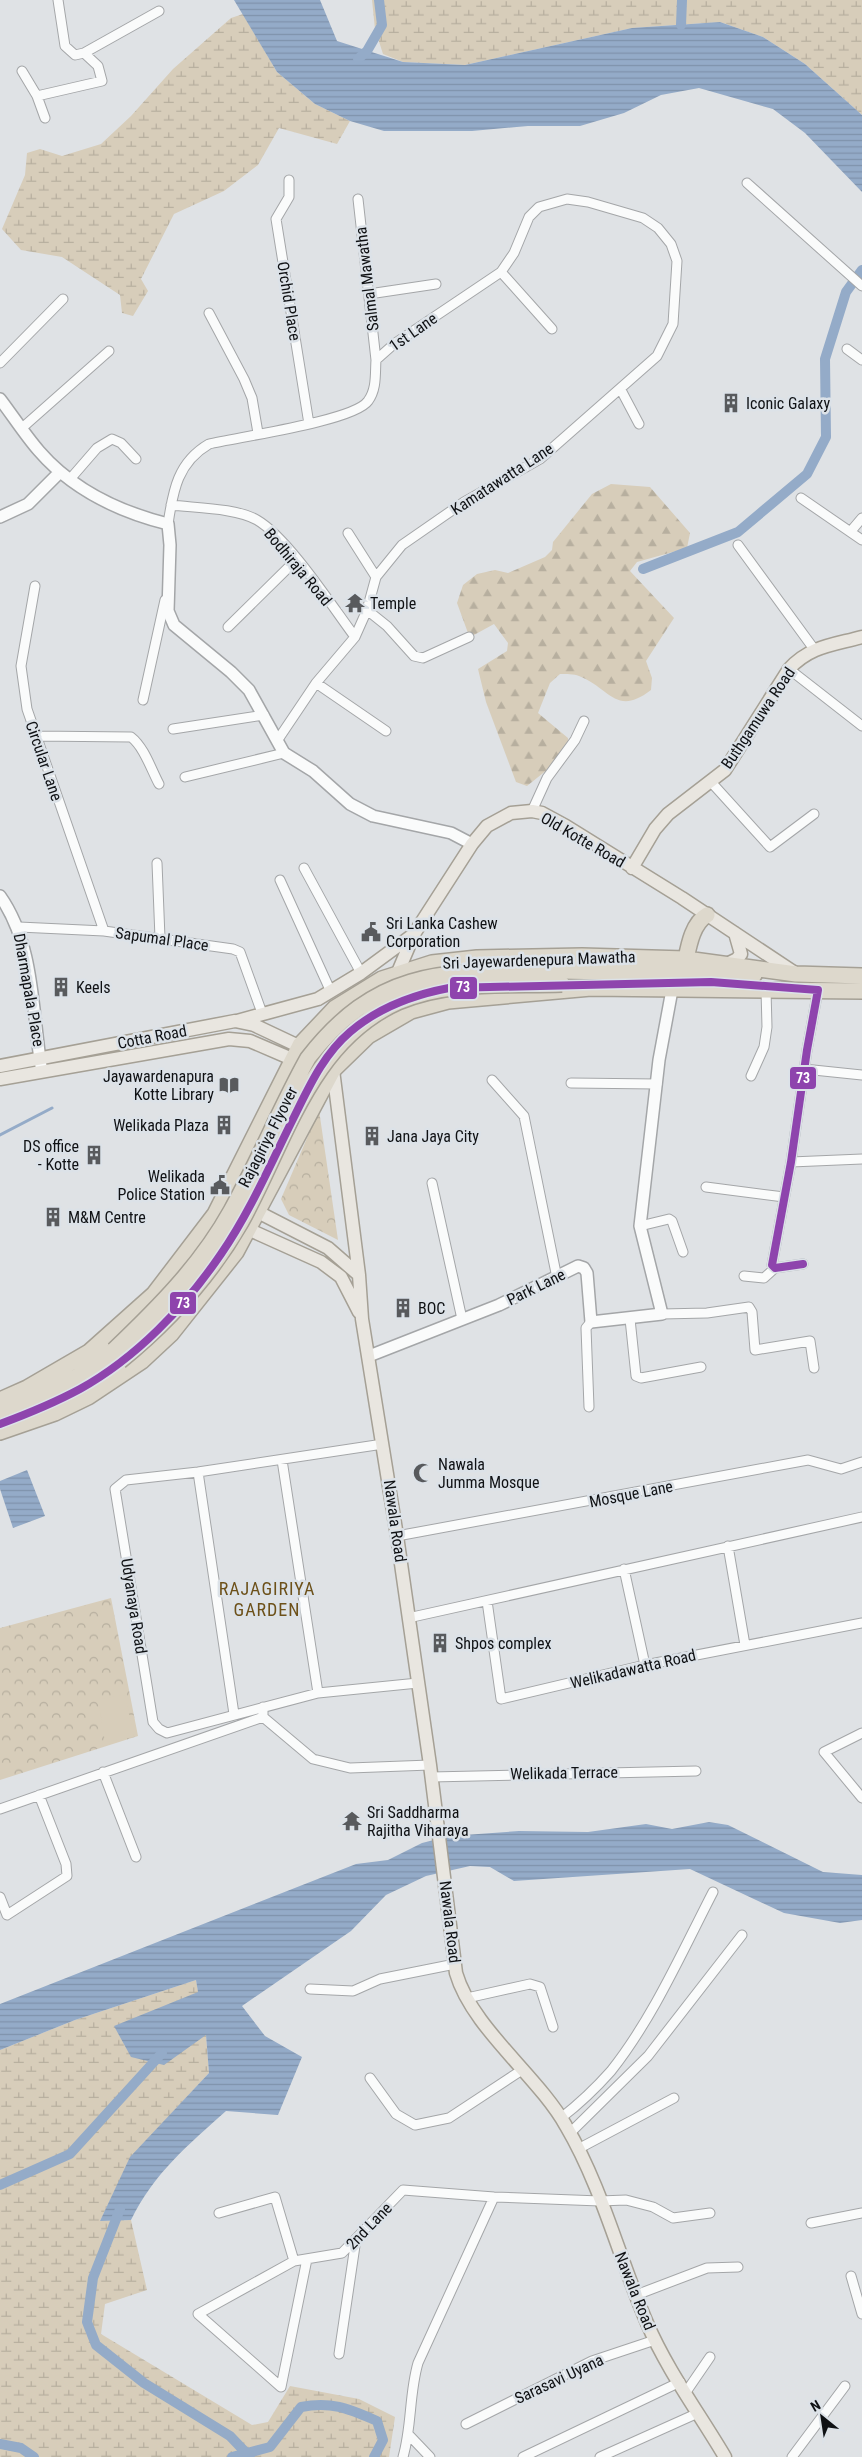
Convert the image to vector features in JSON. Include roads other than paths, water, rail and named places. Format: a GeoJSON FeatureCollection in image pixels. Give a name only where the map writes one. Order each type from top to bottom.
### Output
{"type":"FeatureCollection","features":[{"type":"Feature","properties":{"kind":"highway"},"geometry":{"type":"LineString","coordinates":[[686,959],[696,928],[702,918],[707,915]]}},
{"type":"Feature","properties":{"kind":"highway","name":"Sri Jayewardenepura Mawatha"},"geometry":{"type":"LineString","coordinates":[[0,1400],[27,1388],[89,1352],[154,1294],[215,1214],[300,1046],[335,1008],[382,979],[398,972],[432,963],[477,958],[582,956],[686,959],[729,963],[796,974],[862,976]]}},
{"type":"Feature","properties":{"kind":"highway","name":"Rajagiriya Flyover"},"geometry":{"type":"LineString","coordinates":[[0,1411],[38,1397],[79,1376],[105,1358],[153,1313],[193,1267],[230,1212],[308,1058],[336,1025],[355,1009],[384,992],[415,979],[464,972],[613,970],[702,974],[796,974]]}},
{"type":"Feature","properties":{"kind":"highway","name":"Rajagiriya Flyover"},"geometry":{"type":"LineString","coordinates":[[0,1424],[52,1403],[96,1379],[140,1346],[178,1308],[221,1254],[241,1221],[318,1070],[349,1033],[381,1011],[412,997],[458,987],[711,982],[818,990]]}},
{"type":"Feature","properties":{"kind":"highway","name":"Sri Jayewardenepura Mawatha"},"geometry":{"type":"LineString","coordinates":[[0,1432],[56,1414],[103,1388],[142,1360],[184,1320],[236,1252],[333,1070],[368,1036],[411,1012],[448,1001],[591,988],[862,991]]}},
{"type":"Feature","properties":{"kind":"highway"},"geometry":{"type":"LineString","coordinates":[[154,1294],[193,1264],[204,1266],[206,1275],[184,1320]]}},
{"type":"Feature","properties":{"kind":"main road","name":"Buthgamuwa Road"},"geometry":{"type":"LineString","coordinates":[[632,868],[655,828],[668,814],[725,770],[789,669],[800,657],[814,649],[862,637]]}},
{"type":"Feature","properties":{"kind":"main road","name":"Old Kotte Road"},"geometry":{"type":"LineString","coordinates":[[398,972],[414,934],[472,844],[495,820],[511,813],[532,811],[552,818],[707,915],[796,974]]}},
{"type":"Feature","properties":{"kind":"main road","name":"Old Kotte Road"},"geometry":{"type":"LineString","coordinates":[[233,1022],[318,999],[361,972],[414,934]]}},
{"type":"Feature","properties":{"kind":"main road"},"geometry":{"type":"LineString","coordinates":[[729,963],[737,960],[741,954],[735,934]]}},
{"type":"Feature","properties":{"kind":"main road"},"geometry":{"type":"LineString","coordinates":[[318,999],[382,979]]}},
{"type":"Feature","properties":{"kind":"main road"},"geometry":{"type":"LineString","coordinates":[[233,1022],[233,1039]]}},
{"type":"Feature","properties":{"kind":"main road","name":"Cotta Road"},"geometry":{"type":"LineString","coordinates":[[0,1079],[41,1065],[233,1022],[254,1025],[300,1046],[333,1070]]}},
{"type":"Feature","properties":{"kind":"main road","name":"Cotta Road"},"geometry":{"type":"LineString","coordinates":[[0,1066],[41,1065],[233,1039],[250,1041],[266,1046],[292,1059],[333,1070]]}},
{"type":"Feature","properties":{"kind":"main road","name":"Nawala Road"},"geometry":{"type":"LineString","coordinates":[[333,1070],[359,1275],[362,1319],[397,1536],[438,1822],[455,1964],[460,1986],[522,2070],[562,2118],[578,2149],[600,2201],[655,2340],[725,2457]]}},
{"type":"Feature","properties":{"kind":"main road"},"geometry":{"type":"LineString","coordinates":[[225,1196],[328,1248],[359,1275]]}},
{"type":"Feature","properties":{"kind":"main road","name":"Nawala Road"},"geometry":{"type":"LineString","coordinates":[[215,1214],[321,1262],[341,1277],[362,1319]]}},
{"type":"Feature","properties":{"kind":"street"},"geometry":{"type":"LineString","coordinates":[[58,0],[65,46],[74,55],[84,53],[159,11]]}},
{"type":"Feature","properties":{"kind":"street"},"geometry":{"type":"LineString","coordinates":[[36,96],[102,81],[98,66],[84,53]]}},
{"type":"Feature","properties":{"kind":"street"},"geometry":{"type":"LineString","coordinates":[[22,71],[36,96],[45,118]]}},
{"type":"Feature","properties":{"kind":"street","name":"Orchid Place"},"geometry":{"type":"LineString","coordinates":[[289,180],[289,197],[276,219],[309,424]]}},
{"type":"Feature","properties":{"kind":"street"},"geometry":{"type":"LineString","coordinates":[[747,183],[861,285]]}},
{"type":"Feature","properties":{"kind":"street","name":"Salmal Mawatha"},"geometry":{"type":"LineString","coordinates":[[358,199],[376,360]]}},
{"type":"Feature","properties":{"kind":"street","name":"1st Lane"},"geometry":{"type":"LineString","coordinates":[[168,524],[178,476],[194,452],[209,444],[309,424],[355,412],[368,401],[375,383],[376,360],[394,344],[501,272],[514,252],[529,217],[538,207],[566,199],[588,202],[643,218]]}},
{"type":"Feature","properties":{"kind":"street","name":"Kamatawatta Lane"},"geometry":{"type":"LineString","coordinates":[[277,741],[316,683],[355,637],[367,610],[376,577],[402,545],[464,502],[540,459],[657,356],[673,324],[677,261],[671,244],[658,228],[643,218]]}},
{"type":"Feature","properties":{"kind":"street"},"geometry":{"type":"LineString","coordinates":[[501,272],[552,329]]}},
{"type":"Feature","properties":{"kind":"street"},"geometry":{"type":"LineString","coordinates":[[369,294],[436,284]]}},
{"type":"Feature","properties":{"kind":"street"},"geometry":{"type":"LineString","coordinates":[[0,363],[63,299]]}},
{"type":"Feature","properties":{"kind":"street"},"geometry":{"type":"LineString","coordinates":[[208,314],[244,379],[252,398],[258,433]]}},
{"type":"Feature","properties":{"kind":"street"},"geometry":{"type":"LineString","coordinates":[[847,349],[862,360]]}},
{"type":"Feature","properties":{"kind":"street"},"geometry":{"type":"LineString","coordinates":[[22,428],[110,351]]}},
{"type":"Feature","properties":{"kind":"street"},"geometry":{"type":"LineString","coordinates":[[620,390],[639,424]]}},
{"type":"Feature","properties":{"kind":"street"},"geometry":{"type":"LineString","coordinates":[[0,399],[39,451],[60,472],[107,504],[137,516],[168,524],[170,545],[168,611],[174,625],[231,672],[249,690],[284,754],[314,771],[350,804],[373,816],[451,833],[472,844]]}},
{"type":"Feature","properties":{"kind":"street"},"geometry":{"type":"LineString","coordinates":[[71,478],[98,448],[112,439],[121,443],[136,459]]}},
{"type":"Feature","properties":{"kind":"street"},"geometry":{"type":"LineString","coordinates":[[0,517],[28,504],[60,472]]}},
{"type":"Feature","properties":{"kind":"street"},"geometry":{"type":"LineString","coordinates":[[801,498],[862,540]]}},
{"type":"Feature","properties":{"kind":"street","name":"Bodhiraja Road"},"geometry":{"type":"LineString","coordinates":[[171,505],[242,514],[257,520],[279,538],[355,637]]}},
{"type":"Feature","properties":{"kind":"street"},"geometry":{"type":"LineString","coordinates":[[851,531],[862,518]]}},
{"type":"Feature","properties":{"kind":"street"},"geometry":{"type":"LineString","coordinates":[[348,533],[376,577]]}},
{"type":"Feature","properties":{"kind":"street"},"geometry":{"type":"LineString","coordinates":[[738,545],[814,649]]}},
{"type":"Feature","properties":{"kind":"street"},"geometry":{"type":"LineString","coordinates":[[228,627],[296,560]]}},
{"type":"Feature","properties":{"kind":"street","name":"Circular Lane"},"geometry":{"type":"LineString","coordinates":[[35,586],[21,666],[27,709],[104,931]]}},
{"type":"Feature","properties":{"kind":"street"},"geometry":{"type":"LineString","coordinates":[[143,700],[168,588]]}},
{"type":"Feature","properties":{"kind":"street"},"geometry":{"type":"LineString","coordinates":[[367,610],[387,626],[414,656],[423,658],[469,637]]}},
{"type":"Feature","properties":{"kind":"street"},"geometry":{"type":"LineString","coordinates":[[789,669],[862,726]]}},
{"type":"Feature","properties":{"kind":"street"},"geometry":{"type":"LineString","coordinates":[[316,683],[386,731]]}},
{"type":"Feature","properties":{"kind":"street"},"geometry":{"type":"LineString","coordinates":[[173,730],[264,716]]}},
{"type":"Feature","properties":{"kind":"street"},"geometry":{"type":"LineString","coordinates":[[532,811],[547,778],[575,740],[584,721]]}},
{"type":"Feature","properties":{"kind":"street"},"geometry":{"type":"LineString","coordinates":[[35,736],[131,737],[144,750],[146,760],[159,784]]}},
{"type":"Feature","properties":{"kind":"street"},"geometry":{"type":"LineString","coordinates":[[185,777],[284,754]]}},
{"type":"Feature","properties":{"kind":"street"},"geometry":{"type":"LineString","coordinates":[[711,782],[770,848],[814,814]]}},
{"type":"Feature","properties":{"kind":"street"},"geometry":{"type":"LineString","coordinates":[[157,863],[160,938]]}},
{"type":"Feature","properties":{"kind":"street"},"geometry":{"type":"LineString","coordinates":[[304,868],[361,972]]}},
{"type":"Feature","properties":{"kind":"street"},"geometry":{"type":"LineString","coordinates":[[280,880],[331,992]]}},
{"type":"Feature","properties":{"kind":"street","name":"Dharmapala Place"},"geometry":{"type":"LineString","coordinates":[[0,896],[19,927],[30,982],[41,1065]]}},
{"type":"Feature","properties":{"kind":"street","name":"Sapumal Place"},"geometry":{"type":"LineString","coordinates":[[19,927],[104,931],[233,949],[240,952],[262,1013]]}},
{"type":"Feature","properties":{"kind":"street"},"geometry":{"type":"LineString","coordinates":[[398,972],[411,1012]]}},
{"type":"Feature","properties":{"kind":"street"},"geometry":{"type":"LineString","coordinates":[[662,1314],[640,1226],[657,1084],[672,990]]}},
{"type":"Feature","properties":{"kind":"street"},"geometry":{"type":"LineString","coordinates":[[751,1076],[764,1046],[767,1027],[766,990]]}},
{"type":"Feature","properties":{"kind":"street"},"geometry":{"type":"LineString","coordinates":[[775,1268],[772,1265],[791,1162],[804,1069],[818,990]]}},
{"type":"Feature","properties":{"kind":"street"},"geometry":{"type":"LineString","coordinates":[[804,1069],[862,1075]]}},
{"type":"Feature","properties":{"kind":"street"},"geometry":{"type":"LineString","coordinates":[[492,1080],[524,1116],[557,1278]]}},
{"type":"Feature","properties":{"kind":"street"},"geometry":{"type":"LineString","coordinates":[[571,1083],[657,1084]]}},
{"type":"Feature","properties":{"kind":"street"},"geometry":{"type":"LineString","coordinates":[[791,1162],[862,1159]]}},
{"type":"Feature","properties":{"kind":"street"},"geometry":{"type":"LineString","coordinates":[[432,1183],[462,1319]]}},
{"type":"Feature","properties":{"kind":"street"},"geometry":{"type":"LineString","coordinates":[[706,1187],[784,1197]]}},
{"type":"Feature","properties":{"kind":"street"},"geometry":{"type":"LineString","coordinates":[[640,1226],[669,1219],[672,1221],[683,1252]]}},
{"type":"Feature","properties":{"kind":"street"},"geometry":{"type":"LineString","coordinates":[[744,1276],[764,1278],[775,1268],[803,1264]]}},
{"type":"Feature","properties":{"kind":"street","name":"Park Lane"},"geometry":{"type":"LineString","coordinates":[[369,1356],[499,1305],[578,1266],[584,1268],[587,1273],[591,1322]]}},
{"type":"Feature","properties":{"kind":"street"},"geometry":{"type":"LineString","coordinates":[[589,1407],[586,1328],[591,1322],[662,1314],[707,1313],[749,1307],[752,1312],[755,1350],[810,1341],[814,1368]]}},
{"type":"Feature","properties":{"kind":"street"},"geometry":{"type":"LineString","coordinates":[[630,1319],[636,1376],[641,1378],[701,1366]]}},
{"type":"Feature","properties":{"kind":"street","name":"Udyanaya Road"},"geometry":{"type":"LineString","coordinates":[[383,1444],[198,1472],[126,1480],[115,1489],[153,1722],[159,1729],[167,1732],[318,1693],[418,1684]]}},
{"type":"Feature","properties":{"kind":"street"},"geometry":{"type":"LineString","coordinates":[[282,1460],[318,1693]]}},
{"type":"Feature","properties":{"kind":"street","name":"Mosque Lane"},"geometry":{"type":"LineString","coordinates":[[397,1536],[808,1460],[841,1469],[862,1462]]}},
{"type":"Feature","properties":{"kind":"street"},"geometry":{"type":"LineString","coordinates":[[198,1472],[234,1714]]}},
{"type":"Feature","properties":{"kind":"street"},"geometry":{"type":"LineString","coordinates":[[408,1618],[862,1517]]}},
{"type":"Feature","properties":{"kind":"street"},"geometry":{"type":"LineString","coordinates":[[728,1546],[745,1645]]}},
{"type":"Feature","properties":{"kind":"street"},"geometry":{"type":"LineString","coordinates":[[624,1569],[645,1665]]}},
{"type":"Feature","properties":{"kind":"street","name":"Welikadawatta Road"},"geometry":{"type":"LineString","coordinates":[[487,1601],[501,1699],[645,1665],[862,1623]]}},
{"type":"Feature","properties":{"kind":"street"},"geometry":{"type":"LineString","coordinates":[[0,1809],[263,1717],[263,1707]]}},
{"type":"Feature","properties":{"kind":"street","name":"Welikada Terrace"},"geometry":{"type":"LineString","coordinates":[[263,1717],[313,1759],[350,1768],[551,1773],[696,1771]]}},
{"type":"Feature","properties":{"kind":"street"},"geometry":{"type":"LineString","coordinates":[[862,1733],[824,1752],[862,1798]]}},
{"type":"Feature","properties":{"kind":"street"},"geometry":{"type":"LineString","coordinates":[[103,1772],[136,1857]]}},
{"type":"Feature","properties":{"kind":"street"},"geometry":{"type":"LineString","coordinates":[[0,1897],[4,1918],[67,1876],[66,1864],[39,1795]]}},
{"type":"Feature","properties":{"kind":"street"},"geometry":{"type":"LineString","coordinates":[[562,2118],[610,2071],[630,2044],[663,1989],[713,1892]]}},
{"type":"Feature","properties":{"kind":"street"},"geometry":{"type":"LineString","coordinates":[[570,2133],[648,2056],[742,1935]]}},
{"type":"Feature","properties":{"kind":"street"},"geometry":{"type":"LineString","coordinates":[[310,1989],[353,1991],[380,1979],[455,1964]]}},
{"type":"Feature","properties":{"kind":"street"},"geometry":{"type":"LineString","coordinates":[[467,1998],[530,1984],[540,1987],[553,2027]]}},
{"type":"Feature","properties":{"kind":"street"},"geometry":{"type":"LineString","coordinates":[[370,2078],[396,2114],[415,2125],[449,2118],[522,2070]]}},
{"type":"Feature","properties":{"kind":"street"},"geometry":{"type":"LineString","coordinates":[[578,2149],[674,2098]]}},
{"type":"Feature","properties":{"kind":"street","name":"2nd Lane"},"geometry":{"type":"LineString","coordinates":[[307,2259],[282,2387],[198,2314],[294,2261],[342,2253],[403,2190],[494,2197],[600,2201],[626,2200],[652,2207],[673,2218],[710,2213]]}},
{"type":"Feature","properties":{"kind":"street"},"geometry":{"type":"LineString","coordinates":[[220,2213],[275,2197],[294,2261]]}},
{"type":"Feature","properties":{"kind":"street"},"geometry":{"type":"LineString","coordinates":[[403,2457],[409,2435],[413,2381],[418,2364],[494,2197]]}},
{"type":"Feature","properties":{"kind":"street"},"geometry":{"type":"LineString","coordinates":[[811,2223],[862,2212]]}},
{"type":"Feature","properties":{"kind":"street"},"geometry":{"type":"LineString","coordinates":[[340,2354],[356,2239]]}},
{"type":"Feature","properties":{"kind":"street"},"geometry":{"type":"LineString","coordinates":[[636,2295],[706,2268],[738,2266]]}},
{"type":"Feature","properties":{"kind":"street"},"geometry":{"type":"LineString","coordinates":[[851,2276],[862,2314]]}},
{"type":"Feature","properties":{"kind":"street","name":"Sarasavi Uyana"},"geometry":{"type":"LineString","coordinates":[[466,2424],[592,2361],[655,2340]]}},
{"type":"Feature","properties":{"kind":"street"},"geometry":{"type":"LineString","coordinates":[[523,2457],[683,2387],[710,2357]]}},
{"type":"Feature","properties":{"kind":"street"},"geometry":{"type":"LineString","coordinates":[[792,2457],[845,2386]]}},
{"type":"Feature","properties":{"kind":"street"},"geometry":{"type":"LineString","coordinates":[[600,2457],[698,2412]]}},
{"type":"Feature","properties":{"kind":"street"},"geometry":{"type":"LineString","coordinates":[[409,2435],[430,2457]]}},
{"type":"Feature","properties":{"kind":"water"},"geometry":{"type":"Polygon","coordinates":[[[234,0],[320,0],[337,41],[403,62],[465,65],[632,28],[720,22],[763,37],[805,64],[862,115],[862,192],[805,133],[773,109],[699,88],[661,95],[624,113],[580,126],[528,126],[472,131],[384,131],[350,121],[315,104],[277,72],[234,0]]]}},
{"type":"Feature","properties":{"kind":"water"},"geometry":{"type":"Polygon","coordinates":[[[27,1470],[45,1516],[13,1528],[0,1489],[0,1481],[27,1470]]]}},
{"type":"Feature","properties":{"kind":"water"},"geometry":{"type":"Polygon","coordinates":[[[709,1822],[728,1825],[823,1872],[862,1875],[862,1920],[840,1923],[784,1913],[690,1869],[514,1881],[490,1867],[470,1866],[426,1876],[386,1895],[351,1931],[242,2006],[265,2036],[302,2057],[278,2115],[226,2111],[185,2148],[161,2174],[140,2203],[131,2220],[100,2221],[130,2157],[209,2073],[206,2035],[164,2065],[131,2057],[114,2026],[198,1992],[196,1980],[75,2020],[0,2050],[0,2004],[356,1864],[388,1860],[422,1843],[450,1836],[519,1831],[588,1832],[646,1824],[672,1829],[709,1822]]]}},
{"type":"Feature","properties":{"kind":"waterway"},"geometry":{"type":"LineString","coordinates":[[358,59],[367,51],[382,25],[379,0]]}},
{"type":"Feature","properties":{"kind":"waterway"},"geometry":{"type":"LineString","coordinates":[[681,25],[682,0]]}},
{"type":"Feature","properties":{"kind":"waterway"},"geometry":{"type":"LineString","coordinates":[[643,569],[738,532],[807,474],[826,437],[825,359],[846,292],[862,270]]}},
{"type":"Feature","properties":{"kind":"waterway"},"geometry":{"type":"LineString","coordinates":[[0,1135],[52,1108]]}},
{"type":"Feature","properties":{"kind":"waterway"},"geometry":{"type":"LineString","coordinates":[[0,2185],[70,2154],[162,2053]]}},
{"type":"Feature","properties":{"kind":"waterway"},"geometry":{"type":"LineString","coordinates":[[120,2209],[93,2278],[87,2322],[96,2345],[144,2383],[230,2436],[250,2457]]}},
{"type":"Feature","properties":{"kind":"waterway"},"geometry":{"type":"LineString","coordinates":[[232,2457],[270,2447],[301,2407],[312,2405],[340,2407],[377,2421],[383,2440],[374,2457]]}},
{"type":"Feature","properties":{"kind":"waterway"},"geometry":{"type":"LineString","coordinates":[[0,2444],[21,2448],[34,2457]]}},
{"type":"Feature","properties":{"kind":"place","name":"Iconic Galaxy"},"geometry":{"type":"Point","coordinates":[731,403]}},
{"type":"Feature","properties":{"kind":"place","name":"Temple"},"geometry":{"type":"Point","coordinates":[355,603]}},
{"type":"Feature","properties":{"kind":"place","name":"Sri Lanka Cashew Corporation"},"geometry":{"type":"Point","coordinates":[371,932]}},
{"type":"Feature","properties":{"kind":"place","name":"Keels"},"geometry":{"type":"Point","coordinates":[61,987]}},
{"type":"Feature","properties":{"kind":"place","name":"Jayawardenapura Kotte Library"},"geometry":{"type":"Point","coordinates":[229,1085]}},
{"type":"Feature","properties":{"kind":"place","name":"Welikada Plaza"},"geometry":{"type":"Point","coordinates":[224,1125]}},
{"type":"Feature","properties":{"kind":"place","name":"Jana Jaya City"},"geometry":{"type":"Point","coordinates":[372,1136]}},
{"type":"Feature","properties":{"kind":"place","name":"DS office - Kotte"},"geometry":{"type":"Point","coordinates":[94,1155]}},
{"type":"Feature","properties":{"kind":"place","name":"Welikada Police Station"},"geometry":{"type":"Point","coordinates":[220,1185]}},
{"type":"Feature","properties":{"kind":"place","name":"M&M Centre"},"geometry":{"type":"Point","coordinates":[53,1217]}},
{"type":"Feature","properties":{"kind":"place","name":"BOC"},"geometry":{"type":"Point","coordinates":[403,1308]}},
{"type":"Feature","properties":{"kind":"place","name":"Nawala Jumma Mosque"},"geometry":{"type":"Point","coordinates":[423,1473]}},
{"type":"Feature","properties":{"kind":"place","name":"Shpos complex"},"geometry":{"type":"Point","coordinates":[440,1643]}},
{"type":"Feature","properties":{"kind":"place","name":"Sri Saddharma Rajitha Viharaya"},"geometry":{"type":"Point","coordinates":[352,1821]}},
{"type":"Feature","properties":{"kind":"district","name":"RAJAGIRIYA GARDEN"},"geometry":{"type":"Point","coordinates":[267,1598]}}]}
